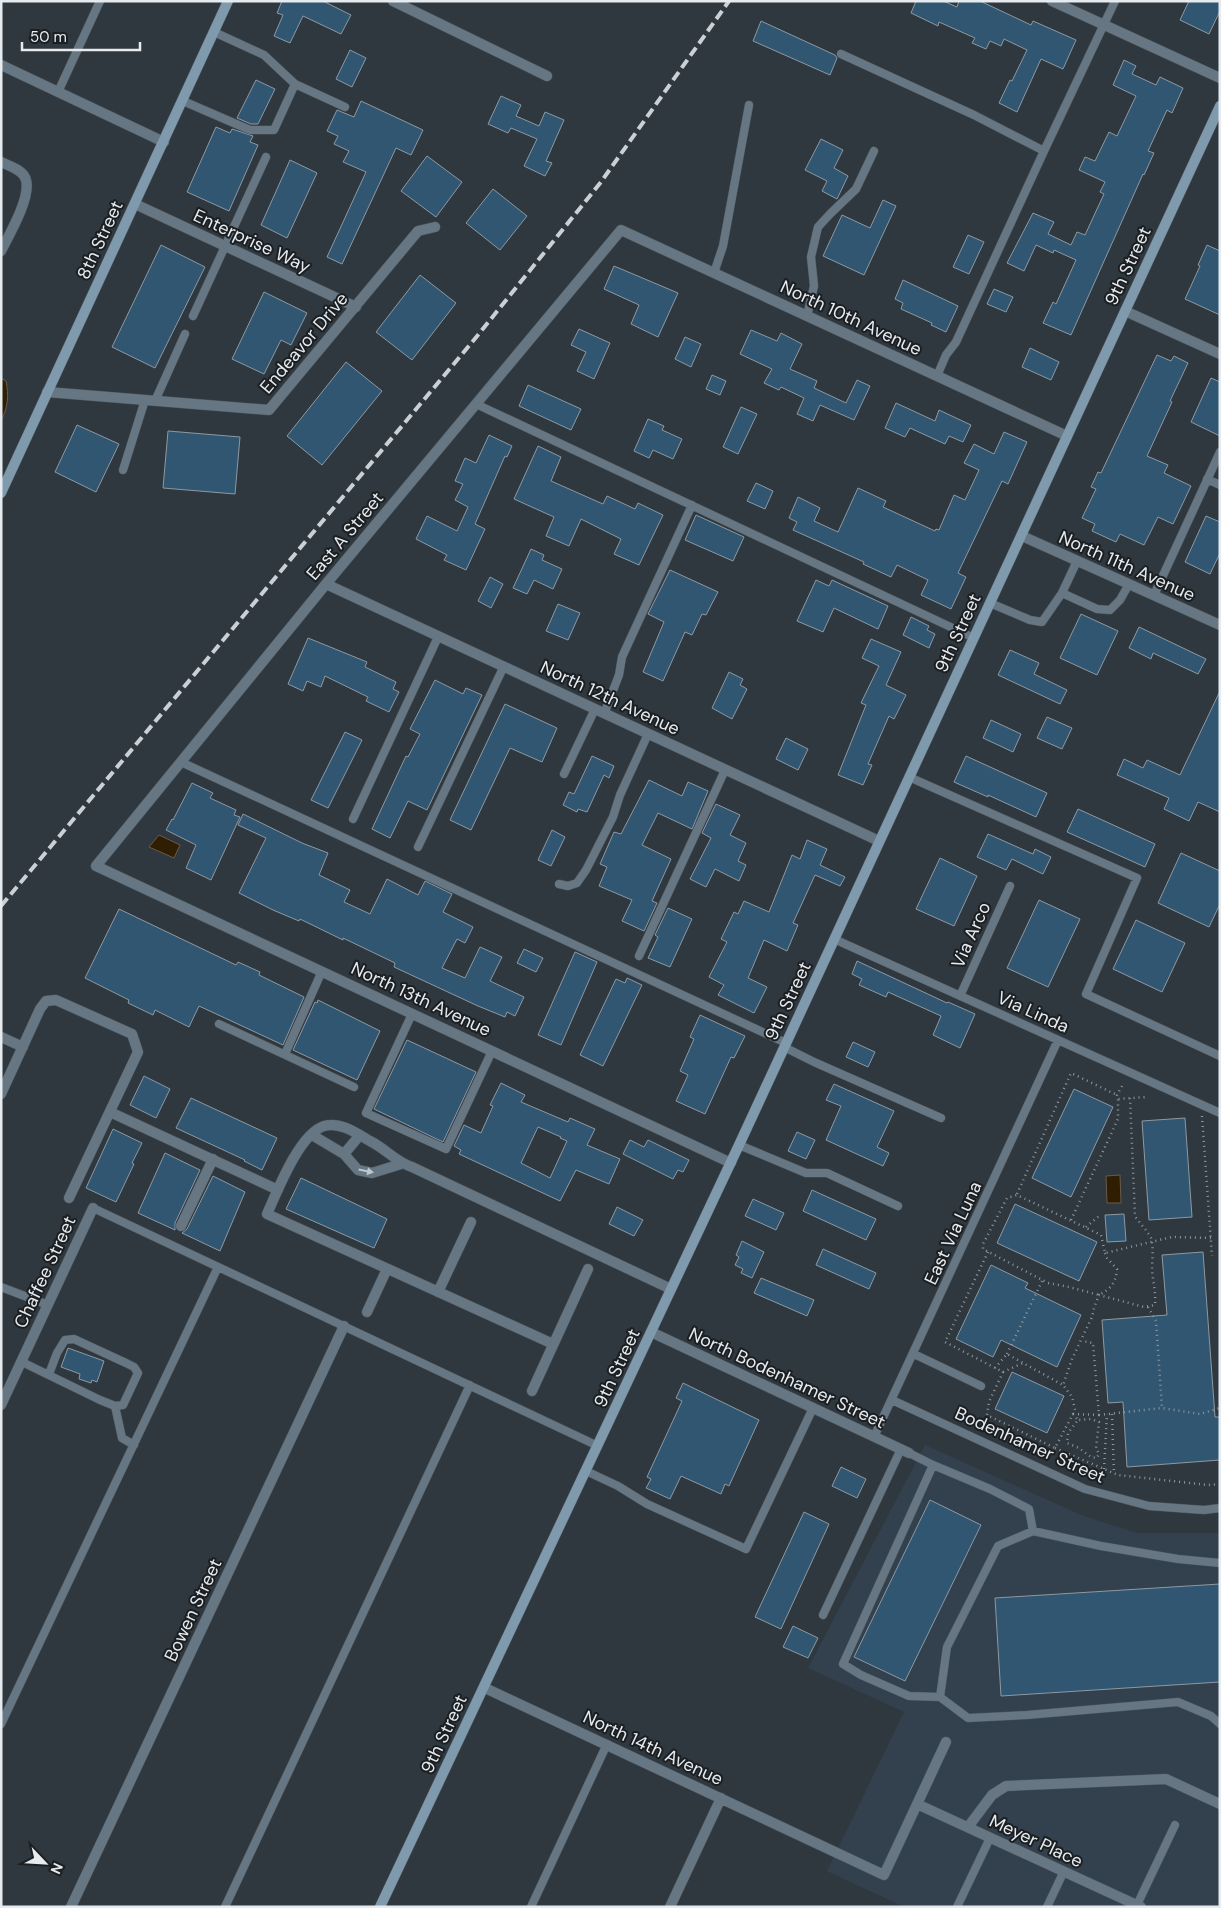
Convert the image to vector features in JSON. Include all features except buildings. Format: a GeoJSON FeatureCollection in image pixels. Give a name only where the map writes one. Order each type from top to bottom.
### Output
{"type":"FeatureCollection","features":[{"type":"Feature","properties":{"kind":"street","name":"8th Street"},"geometry":{"type":"LineString","coordinates":[[1,493],[228,1]]}},
{"type":"Feature","properties":{"kind":"street"},"geometry":{"type":"LineString","coordinates":[[393,1],[547,76]]}},
{"type":"Feature","properties":{"kind":"street"},"geometry":{"type":"LineString","coordinates":[[1052,1],[1220,78]]}},
{"type":"Feature","properties":{"kind":"street"},"geometry":{"type":"LineString","coordinates":[[1,65],[164,142]]}},
{"type":"Feature","properties":{"kind":"street","name":"9th Street"},"geometry":{"type":"LineString","coordinates":[[380,1907],[485,1688],[731,1163],[1220,106]]}},
{"type":"Feature","properties":{"kind":"street"},"geometry":{"type":"LineString","coordinates":[[1,162],[21,172],[26,179],[27,190],[24,201],[1,251]]}},
{"type":"Feature","properties":{"kind":"street","name":"Enterprise Way"},"geometry":{"type":"LineString","coordinates":[[135,204],[356,307]]}},
{"type":"Feature","properties":{"kind":"street","name":"Endeavor Drive"},"geometry":{"type":"LineString","coordinates":[[47,392],[269,410],[418,231],[434,227]]}},
{"type":"Feature","properties":{"kind":"street","name":"North 10th Avenue"},"geometry":{"type":"LineString","coordinates":[[621,230],[1067,436]]}},
{"type":"Feature","properties":{"kind":"street","name":"East A Street"},"geometry":{"type":"LineString","coordinates":[[96,866],[326,584],[621,230]]}},
{"type":"Feature","properties":{"kind":"street"},"geometry":{"type":"LineString","coordinates":[[1125,311],[1220,354]]}},
{"type":"Feature","properties":{"kind":"street","name":"North 11th Avenue"},"geometry":{"type":"LineString","coordinates":[[1022,536],[1220,625]]}},
{"type":"Feature","properties":{"kind":"street","name":"North 12th Avenue"},"geometry":{"type":"LineString","coordinates":[[326,584],[879,841]]}},
{"type":"Feature","properties":{"kind":"street","name":"North 13th Avenue"},"geometry":{"type":"LineString","coordinates":[[96,866],[731,1163]]}},
{"type":"Feature","properties":{"kind":"street"},"geometry":{"type":"LineString","coordinates":[[1,1094],[40,1009],[46,1001],[56,1000],[132,1034],[138,1052],[69,1198]]}},
{"type":"Feature","properties":{"kind":"street"},"geometry":{"type":"LineString","coordinates":[[1,1037],[23,1047]]}},
{"type":"Feature","properties":{"kind":"street"},"geometry":{"type":"LineString","coordinates":[[110,1112],[278,1190]]}},
{"type":"Feature","properties":{"kind":"street"},"geometry":{"type":"LineString","coordinates":[[553,1344],[267,1214],[300,1146],[324,1126],[342,1126],[383,1148],[401,1164],[412,1167],[671,1290]]}},
{"type":"Feature","properties":{"kind":"street"},"geometry":{"type":"LineString","coordinates":[[312,1135],[344,1154],[358,1170],[372,1173],[401,1164]]}},
{"type":"Feature","properties":{"kind":"street"},"geometry":{"type":"LineString","coordinates":[[344,1154],[360,1135]]}},
{"type":"Feature","properties":{"kind":"street"},"geometry":{"type":"LineString","coordinates":[[181,1226],[213,1160]]}},
{"type":"Feature","properties":{"kind":"street","name":"Chaffee Street"},"geometry":{"type":"LineString","coordinates":[[1,1405],[93,1208]]}},
{"type":"Feature","properties":{"kind":"street"},"geometry":{"type":"LineString","coordinates":[[438,1292],[471,1222]]}},
{"type":"Feature","properties":{"kind":"street"},"geometry":{"type":"LineString","coordinates":[[367,1312],[387,1269]]}},
{"type":"Feature","properties":{"kind":"street"},"geometry":{"type":"LineString","coordinates":[[532,1391],[588,1269]]}},
{"type":"Feature","properties":{"kind":"street","name":"Bowen Street"},"geometry":{"type":"LineString","coordinates":[[71,1907],[344,1326]]}},
{"type":"Feature","properties":{"kind":"street","name":"North Bodenhamer Street"},"geometry":{"type":"LineString","coordinates":[[651,1332],[905,1451]]}},
{"type":"Feature","properties":{"kind":"street","name":"North 14th Avenue"},"geometry":{"type":"LineString","coordinates":[[485,1688],[884,1875],[917,1804]]}},
{"type":"Feature","properties":{"kind":"street"},"geometry":{"type":"LineString","coordinates":[[917,1804],[946,1742]]}},
{"type":"Feature","properties":{"kind":"street"},"geometry":{"type":"LineString","coordinates":[[968,1827],[992,1795],[1006,1786],[1166,1778],[1220,1804]]}},
{"type":"Feature","properties":{"kind":"street"},"geometry":{"type":"LineString","coordinates":[[670,1907],[721,1798]]}},
{"type":"Feature","properties":{"kind":"street","name":"Meyer Place"},"geometry":{"type":"LineString","coordinates":[[917,1804],[1138,1906]]}},
{"type":"Feature","properties":{"kind":"lane"},"geometry":{"type":"LineString","coordinates":[[58,92],[100,1]]}},
{"type":"Feature","properties":{"kind":"lane"},"geometry":{"type":"LineString","coordinates":[[937,376],[946,355],[956,342],[1115,1]]}},
{"type":"Feature","properties":{"kind":"lane"},"geometry":{"type":"LineString","coordinates":[[214,32],[264,55],[296,84],[345,107]]}},
{"type":"Feature","properties":{"kind":"lane"},"geometry":{"type":"LineString","coordinates":[[841,54],[974,115],[1044,150]]}},
{"type":"Feature","properties":{"kind":"lane"},"geometry":{"type":"LineString","coordinates":[[183,101],[250,130],[274,130],[296,84]]}},
{"type":"Feature","properties":{"kind":"lane"},"geometry":{"type":"LineString","coordinates":[[714,273],[723,246],[749,105]]}},
{"type":"Feature","properties":{"kind":"lane"},"geometry":{"type":"LineString","coordinates":[[806,316],[814,286],[811,256],[818,227],[856,189],[874,151]]}},
{"type":"Feature","properties":{"kind":"lane"},"geometry":{"type":"LineString","coordinates":[[192,316],[266,157]]}},
{"type":"Feature","properties":{"kind":"lane"},"geometry":{"type":"LineString","coordinates":[[123,470],[150,400],[185,334]]}},
{"type":"Feature","properties":{"kind":"lane"},"geometry":{"type":"LineString","coordinates":[[476,404],[974,638]]}},
{"type":"Feature","properties":{"kind":"lane"},"geometry":{"type":"LineString","coordinates":[[1154,595],[1220,452]]}},
{"type":"Feature","properties":{"kind":"lane"},"geometry":{"type":"LineString","coordinates":[[1207,479],[1220,485]]}},
{"type":"Feature","properties":{"kind":"lane"},"geometry":{"type":"LineString","coordinates":[[564,774],[620,675],[622,657],[692,505]]}},
{"type":"Feature","properties":{"kind":"lane"},"geometry":{"type":"LineString","coordinates":[[990,603],[1030,620],[1042,622],[1062,593],[1077,561]]}},
{"type":"Feature","properties":{"kind":"lane"},"geometry":{"type":"LineString","coordinates":[[1062,593],[1097,609],[1110,610],[1120,600],[1129,584]]}},
{"type":"Feature","properties":{"kind":"lane"},"geometry":{"type":"LineString","coordinates":[[353,819],[438,637]]}},
{"type":"Feature","properties":{"kind":"lane"},"geometry":{"type":"LineString","coordinates":[[418,847],[504,666]]}},
{"type":"Feature","properties":{"kind":"lane"},"geometry":{"type":"LineString","coordinates":[[559,884],[568,886],[577,883],[586,870],[612,817],[648,734]]}},
{"type":"Feature","properties":{"kind":"lane"},"geometry":{"type":"LineString","coordinates":[[181,762],[785,1045],[814,1062],[941,1118]]}},
{"type":"Feature","properties":{"kind":"lane"},"geometry":{"type":"LineString","coordinates":[[640,956],[725,770]]}},
{"type":"Feature","properties":{"kind":"lane"},"geometry":{"type":"LineString","coordinates":[[910,777],[1136,878],[1086,994],[1220,1056]]}},
{"type":"Feature","properties":{"kind":"lane","name":"Via Arco"},"geometry":{"type":"LineString","coordinates":[[960,996],[1010,886]]}},
{"type":"Feature","properties":{"kind":"lane","name":"Via Linda"},"geometry":{"type":"LineString","coordinates":[[834,939],[1220,1113]]}},
{"type":"Feature","properties":{"kind":"lane"},"geometry":{"type":"LineString","coordinates":[[285,1054],[322,971]]}},
{"type":"Feature","properties":{"kind":"lane"},"geometry":{"type":"LineString","coordinates":[[412,1014],[366,1113],[446,1149],[492,1051]]}},
{"type":"Feature","properties":{"kind":"lane"},"geometry":{"type":"LineString","coordinates":[[219,1024],[354,1087]]}},
{"type":"Feature","properties":{"kind":"lane","name":"East Via Luna"},"geometry":{"type":"LineString","coordinates":[[874,1437],[1058,1040]]}},
{"type":"Feature","properties":{"kind":"lane"},"geometry":{"type":"LineString","coordinates":[[739,1145],[806,1172],[827,1173],[898,1206]]}},
{"type":"Feature","properties":{"kind":"lane"},"geometry":{"type":"LineString","coordinates":[[93,1208],[598,1446]]}},
{"type":"Feature","properties":{"kind":"lane"},"geometry":{"type":"LineString","coordinates":[[1,1724],[218,1267]]}},
{"type":"Feature","properties":{"kind":"lane"},"geometry":{"type":"LineString","coordinates":[[1,1286],[48,1305]]}},
{"type":"Feature","properties":{"kind":"lane"},"geometry":{"type":"LineString","coordinates":[[22,1362],[116,1406],[123,1405],[138,1373],[134,1367],[74,1339],[65,1340],[57,1353],[49,1374]]}},
{"type":"Feature","properties":{"kind":"lane"},"geometry":{"type":"LineString","coordinates":[[914,1354],[981,1386]]}},
{"type":"Feature","properties":{"kind":"lane"},"geometry":{"type":"LineString","coordinates":[[225,1907],[470,1385]]}},
{"type":"Feature","properties":{"kind":"lane","name":"Bodenhamer Street"},"geometry":{"type":"LineString","coordinates":[[892,1400],[1085,1489],[1149,1506],[1204,1510],[1220,1508]]}},
{"type":"Feature","properties":{"kind":"lane"},"geometry":{"type":"LineString","coordinates":[[116,1406],[122,1438],[134,1445]]}},
{"type":"Feature","properties":{"kind":"lane"},"geometry":{"type":"LineString","coordinates":[[586,1471],[618,1486],[647,1504],[746,1549],[813,1408]]}},
{"type":"Feature","properties":{"kind":"lane"},"geometry":{"type":"LineString","coordinates":[[823,1615],[905,1451],[990,1489],[1029,1509],[1033,1531]]}},
{"type":"Feature","properties":{"kind":"lane"},"geometry":{"type":"LineString","coordinates":[[933,1465],[843,1664],[861,1675],[909,1696],[940,1697],[968,1718],[1028,1715],[1178,1702],[1211,1716],[1220,1724]]}},
{"type":"Feature","properties":{"kind":"lane"},"geometry":{"type":"LineString","coordinates":[[940,1697],[947,1647],[998,1546],[1033,1531],[1101,1546],[1178,1559],[1220,1563]]}},
{"type":"Feature","properties":{"kind":"lane"},"geometry":{"type":"LineString","coordinates":[[531,1907],[606,1744]]}},
{"type":"Feature","properties":{"kind":"lane"},"geometry":{"type":"LineString","coordinates":[[1138,1906],[1175,1824]]}},
{"type":"Feature","properties":{"kind":"lane"},"geometry":{"type":"LineString","coordinates":[[957,1907],[990,1838]]}},
{"type":"Feature","properties":{"kind":"lane"},"geometry":{"type":"LineString","coordinates":[[1047,1907],[1064,1871]]}},
{"type":"Feature","properties":{"kind":"path"},"geometry":{"type":"LineString","coordinates":[[1017,1195],[1071,1073],[1116,1095],[1118,1099],[1118,1119],[1071,1220]]}},
{"type":"Feature","properties":{"kind":"path"},"geometry":{"type":"LineString","coordinates":[[1116,1095],[1122,1086]]}},
{"type":"Feature","properties":{"kind":"path"},"geometry":{"type":"LineString","coordinates":[[1118,1099],[1148,1097]]}},
{"type":"Feature","properties":{"kind":"path"},"geometry":{"type":"LineString","coordinates":[[1063,1385],[1072,1359],[1082,1340],[1100,1295],[1113,1286],[1117,1277],[1117,1269],[1107,1258],[1101,1235],[1017,1195],[1007,1198],[983,1244],[982,1249],[1048,1283],[1069,1286],[1100,1295],[1144,1307],[1154,1304],[1156,1296],[1152,1270],[1152,1241],[1148,1232],[1135,1216],[1130,1098]]}},
{"type":"Feature","properties":{"kind":"path"},"geometry":{"type":"LineString","coordinates":[[1201,1105],[1212,1256]]}},
{"type":"Feature","properties":{"kind":"path"},"geometry":{"type":"LineString","coordinates":[[1086,1227],[1099,1216]]}},
{"type":"Feature","properties":{"kind":"path"},"geometry":{"type":"LineString","coordinates":[[1105,1252],[1172,1237],[1211,1238]]}},
{"type":"Feature","properties":{"kind":"path"},"geometry":{"type":"LineString","coordinates":[[988,1252],[946,1342],[1003,1372]]}},
{"type":"Feature","properties":{"kind":"path"},"geometry":{"type":"LineString","coordinates":[[995,1368],[1007,1354],[1042,1280]]}},
{"type":"Feature","properties":{"kind":"path"},"geometry":{"type":"LineString","coordinates":[[1148,1306],[1156,1321],[1162,1408]]}},
{"type":"Feature","properties":{"kind":"path"},"geometry":{"type":"LineString","coordinates":[[1082,1340],[1093,1343],[1099,1415]]}},
{"type":"Feature","properties":{"kind":"path"},"geometry":{"type":"LineString","coordinates":[[1007,1354],[1063,1385],[1072,1397],[1075,1410],[1055,1448]]}},
{"type":"Feature","properties":{"kind":"path"},"geometry":{"type":"LineString","coordinates":[[1023,1363],[1003,1372],[990,1402],[987,1415],[1114,1474],[1208,1486],[1220,1484]]}},
{"type":"Feature","properties":{"kind":"path"},"geometry":{"type":"LineString","coordinates":[[1073,1414],[1099,1415],[1162,1408],[1200,1414],[1220,1408]]}},
{"type":"Feature","properties":{"kind":"path"},"geometry":{"type":"LineString","coordinates":[[1073,1414],[1078,1420]]}},
{"type":"Feature","properties":{"kind":"path"},"geometry":{"type":"LineString","coordinates":[[1104,1469],[1108,1414]]}},
{"type":"Feature","properties":{"kind":"path"},"geometry":{"type":"LineString","coordinates":[[1112,1414],[1114,1474]]}},
{"type":"Feature","properties":{"kind":"path"},"geometry":{"type":"LineString","coordinates":[[1091,1419],[1099,1422],[1096,1448],[1099,1454],[1097,1458],[1091,1457],[1079,1448],[1067,1443],[1068,1433],[1078,1420],[1091,1419]]}},
{"type":"Feature","properties":{"kind":"shaded area"},"geometry":{"type":"Polygon","coordinates":[[[1,378],[6,381],[8,397],[1,421],[1,378]]]}},
{"type":"Feature","properties":{"kind":"shaded area"},"geometry":{"type":"Polygon","coordinates":[[[159,835],[180,845],[174,858],[149,847],[159,835]]]}},
{"type":"Feature","properties":{"kind":"shaded area"},"geometry":{"type":"Polygon","coordinates":[[[1120,1175],[1121,1203],[1107,1203],[1106,1176],[1120,1175]]]}},
{"type":"Feature","properties":{"kind":"shaded area"},"geometry":{"type":"Polygon","coordinates":[[[925,1445],[1081,1515],[1137,1533],[1220,1533],[1220,1907],[904,1907],[827,1871],[904,1712],[808,1668],[925,1445]]]}},
{"type":"Feature","properties":{"kind":"railway"},"geometry":{"type":"LineString","coordinates":[[1,906],[478,335],[601,182],[729,1]]}}]}
